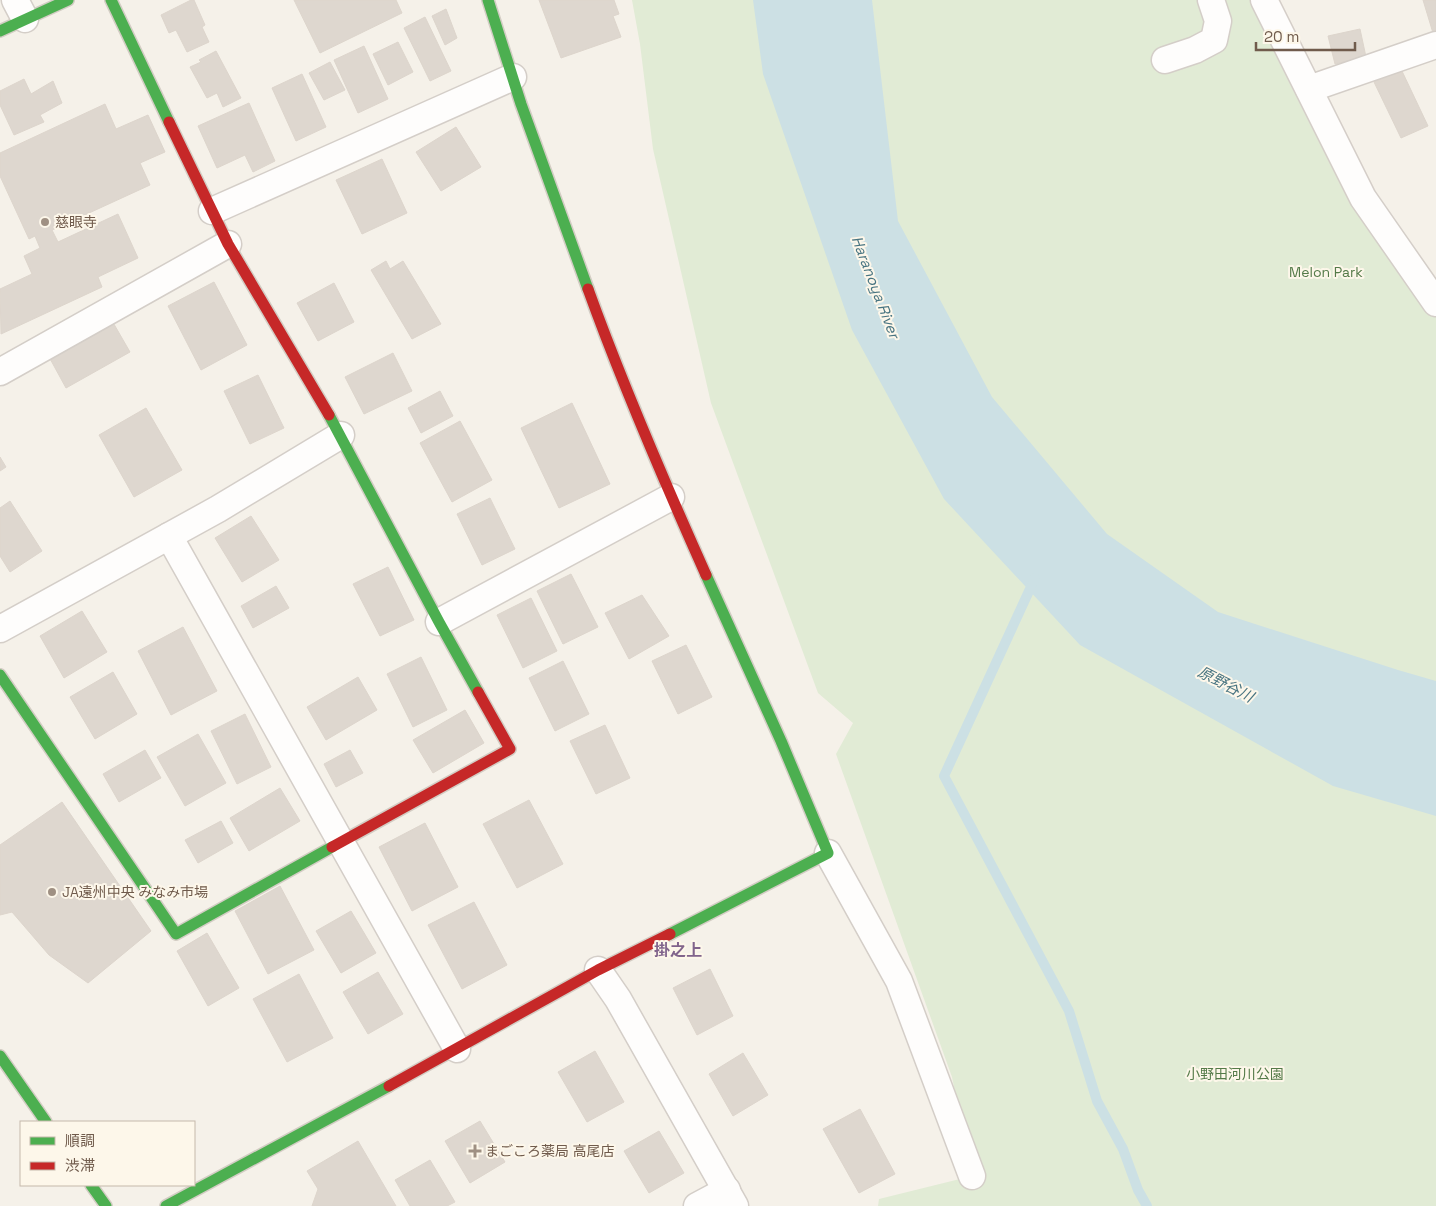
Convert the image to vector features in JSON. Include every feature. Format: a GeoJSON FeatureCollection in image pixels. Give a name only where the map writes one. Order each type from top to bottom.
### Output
{"type":"FeatureCollection","features":[{"type":"Feature","properties":{"kind":"street"},"geometry":{"type":"LineString","coordinates":[[0,31],[20,10],[68,0]]}},
{"type":"Feature","properties":{"kind":"street"},"geometry":{"type":"LineString","coordinates":[[0,675],[176,934],[510,749],[439,622],[341,435],[228,244],[111,0]]}},
{"type":"Feature","properties":{"kind":"street"},"geometry":{"type":"LineString","coordinates":[[488,0],[521,104],[612,356],[671,497],[781,741],[828,853],[900,981],[972,1176]]}},
{"type":"Feature","properties":{"kind":"street"},"geometry":{"type":"LineString","coordinates":[[1165,60],[1195,50],[1214,40],[1218,21],[1211,0]]}},
{"type":"Feature","properties":{"kind":"street"},"geometry":{"type":"LineString","coordinates":[[1264,0],[1363,198],[1436,303]]}},
{"type":"Feature","properties":{"kind":"street"},"geometry":{"type":"LineString","coordinates":[[1309,89],[1436,45]]}},
{"type":"Feature","properties":{"kind":"street"},"geometry":{"type":"LineString","coordinates":[[212,211],[513,77]]}},
{"type":"Feature","properties":{"kind":"street"},"geometry":{"type":"LineString","coordinates":[[0,372],[228,244]]}},
{"type":"Feature","properties":{"kind":"street"},"geometry":{"type":"LineString","coordinates":[[0,628],[218,509],[341,435]]}},
{"type":"Feature","properties":{"kind":"street"},"geometry":{"type":"LineString","coordinates":[[439,622],[671,497]]}},
{"type":"Feature","properties":{"kind":"street"},"geometry":{"type":"LineString","coordinates":[[169,536],[457,1050]]}},
{"type":"Feature","properties":{"kind":"street"},"geometry":{"type":"LineString","coordinates":[[166,1206],[457,1050],[598,970],[828,853]]}},
{"type":"Feature","properties":{"kind":"street"},"geometry":{"type":"LineString","coordinates":[[598,970],[618,999],[731,1198],[697,1206]]}},
{"type":"Feature","properties":{"kind":"street"},"geometry":{"type":"LineString","coordinates":[[0,1056],[45,1121]]}},
{"type":"Feature","properties":{"kind":"street"},"geometry":{"type":"LineString","coordinates":[[92,1186],[106,1206]]}},
{"type":"Feature","properties":{"kind":"green space"},"geometry":{"type":"Polygon","coordinates":[[[632,0],[1260,0],[1436,310],[1436,1206],[878,1206],[879,1199],[972,1176],[952,1077],[836,754],[853,723],[818,693],[711,403],[653,149],[640,44],[632,0]]]}},
{"type":"Feature","properties":{"kind":"water"},"geometry":{"type":"Polygon","coordinates":[[[753,0],[872,0],[898,221],[992,397],[1107,534],[1218,612],[1436,681],[1436,816],[1333,786],[1080,645],[944,499],[852,330],[763,74],[753,0]]]}},
{"type":"Feature","properties":{"kind":"building"},"geometry":{"type":"Polygon","coordinates":[[[194,0],[205,25],[202,27],[209,42],[187,52],[176,30],[169,33],[161,15],[194,0]]]}},
{"type":"Feature","properties":{"kind":"building"},"geometry":{"type":"Polygon","coordinates":[[[294,0],[396,0],[402,13],[320,53],[294,0]]]}},
{"type":"Feature","properties":{"kind":"building"},"geometry":{"type":"Polygon","coordinates":[[[539,0],[614,0],[619,14],[613,16],[621,37],[561,58],[539,0]]]}},
{"type":"Feature","properties":{"kind":"building"},"geometry":{"type":"Polygon","coordinates":[[[1423,0],[1436,0],[1436,32],[1433,33],[1423,0]]]}},
{"type":"Feature","properties":{"kind":"building"},"geometry":{"type":"Polygon","coordinates":[[[446,9],[457,38],[445,45],[432,16],[446,9]]]}},
{"type":"Feature","properties":{"kind":"building"},"geometry":{"type":"Polygon","coordinates":[[[425,17],[451,71],[430,81],[404,28],[425,17]]]}},
{"type":"Feature","properties":{"kind":"building"},"geometry":{"type":"Polygon","coordinates":[[[1360,29],[1366,57],[1335,64],[1328,36],[1360,29]]]}},
{"type":"Feature","properties":{"kind":"building"},"geometry":{"type":"Polygon","coordinates":[[[398,42],[413,72],[388,85],[373,54],[398,42]]]}},
{"type":"Feature","properties":{"kind":"building"},"geometry":{"type":"Polygon","coordinates":[[[364,46],[388,99],[358,113],[334,60],[364,46]]]}},
{"type":"Feature","properties":{"kind":"building"},"geometry":{"type":"Polygon","coordinates":[[[216,51],[241,98],[223,107],[217,93],[207,98],[190,67],[201,62],[199,60],[216,51]]]}},
{"type":"Feature","properties":{"kind":"building"},"geometry":{"type":"Polygon","coordinates":[[[330,62],[345,90],[324,100],[309,73],[330,62]]]}},
{"type":"Feature","properties":{"kind":"building"},"geometry":{"type":"Polygon","coordinates":[[[1401,69],[1428,126],[1401,138],[1374,82],[1401,69]]]}},
{"type":"Feature","properties":{"kind":"building"},"geometry":{"type":"Polygon","coordinates":[[[302,74],[326,127],[296,141],[272,88],[302,74]]]}},
{"type":"Feature","properties":{"kind":"building"},"geometry":{"type":"Polygon","coordinates":[[[24,79],[31,94],[53,81],[62,103],[40,115],[44,122],[14,135],[0,105],[0,91],[24,79]]]}},
{"type":"Feature","properties":{"kind":"building"},"geometry":{"type":"Polygon","coordinates":[[[249,103],[275,161],[253,172],[245,155],[217,168],[198,126],[249,103]]]}},
{"type":"Feature","properties":{"kind":"building","name":"慈眼寺"},"geometry":{"type":"Polygon","coordinates":[[[105,104],[116,129],[148,115],[165,152],[140,163],[150,185],[52,230],[58,242],[118,214],[138,258],[98,277],[102,287],[1,334],[0,289],[32,274],[24,256],[40,248],[35,236],[29,239],[0,176],[0,153],[105,104]]]}},
{"type":"Feature","properties":{"kind":"building"},"geometry":{"type":"Polygon","coordinates":[[[456,127],[481,167],[441,191],[416,152],[456,127]]]}},
{"type":"Feature","properties":{"kind":"building"},"geometry":{"type":"Polygon","coordinates":[[[382,159],[407,213],[362,234],[336,180],[382,159]]]}},
{"type":"Feature","properties":{"kind":"building"},"geometry":{"type":"Polygon","coordinates":[[[386,261],[390,269],[403,261],[441,324],[412,339],[371,270],[386,261]]]}},
{"type":"Feature","properties":{"kind":"building"},"geometry":{"type":"Polygon","coordinates":[[[214,282],[247,345],[201,370],[168,306],[214,282]]]}},
{"type":"Feature","properties":{"kind":"building"},"geometry":{"type":"Polygon","coordinates":[[[334,283],[354,322],[318,341],[297,303],[334,283]]]}},
{"type":"Feature","properties":{"kind":"building"},"geometry":{"type":"Polygon","coordinates":[[[111,319],[130,352],[66,388],[48,355],[111,319]]]}},
{"type":"Feature","properties":{"kind":"building"},"geometry":{"type":"Polygon","coordinates":[[[393,353],[412,391],[364,414],[345,377],[393,353]]]}},
{"type":"Feature","properties":{"kind":"building"},"geometry":{"type":"Polygon","coordinates":[[[258,375],[284,428],[250,444],[224,391],[258,375]]]}},
{"type":"Feature","properties":{"kind":"building"},"geometry":{"type":"Polygon","coordinates":[[[440,391],[453,416],[421,433],[408,408],[440,391]]]}},
{"type":"Feature","properties":{"kind":"building"},"geometry":{"type":"Polygon","coordinates":[[[572,403],[610,484],[559,508],[521,428],[572,403]]]}},
{"type":"Feature","properties":{"kind":"building"},"geometry":{"type":"Polygon","coordinates":[[[146,408],[182,470],[134,497],[99,435],[146,408]]]}},
{"type":"Feature","properties":{"kind":"building"},"geometry":{"type":"Polygon","coordinates":[[[460,421],[492,480],[452,502],[420,443],[460,421]]]}},
{"type":"Feature","properties":{"kind":"building"},"geometry":{"type":"Polygon","coordinates":[[[0,457],[6,467],[0,471],[0,457]]]}},
{"type":"Feature","properties":{"kind":"building"},"geometry":{"type":"Polygon","coordinates":[[[490,498],[515,549],[482,565],[457,514],[490,498]]]}},
{"type":"Feature","properties":{"kind":"building"},"geometry":{"type":"Polygon","coordinates":[[[10,501],[42,551],[10,572],[0,556],[0,508],[10,501]]]}},
{"type":"Feature","properties":{"kind":"building"},"geometry":{"type":"Polygon","coordinates":[[[251,516],[279,560],[242,582],[215,538],[251,516]]]}},
{"type":"Feature","properties":{"kind":"building"},"geometry":{"type":"Polygon","coordinates":[[[388,567],[414,620],[380,636],[353,584],[388,567]]]}},
{"type":"Feature","properties":{"kind":"building"},"geometry":{"type":"Polygon","coordinates":[[[571,574],[598,627],[563,644],[537,591],[571,574]]]}},
{"type":"Feature","properties":{"kind":"building"},"geometry":{"type":"Polygon","coordinates":[[[276,586],[289,608],[253,628],[241,606],[276,586]]]}},
{"type":"Feature","properties":{"kind":"building"},"geometry":{"type":"Polygon","coordinates":[[[642,595],[669,636],[629,659],[605,613],[642,595]]]}},
{"type":"Feature","properties":{"kind":"building"},"geometry":{"type":"Polygon","coordinates":[[[531,598],[557,651],[523,668],[497,615],[531,598]]]}},
{"type":"Feature","properties":{"kind":"building"},"geometry":{"type":"Polygon","coordinates":[[[82,611],[107,652],[64,678],[40,636],[82,611]]]}},
{"type":"Feature","properties":{"kind":"building"},"geometry":{"type":"Polygon","coordinates":[[[183,627],[217,691],[171,715],[138,651],[183,627]]]}},
{"type":"Feature","properties":{"kind":"building"},"geometry":{"type":"Polygon","coordinates":[[[686,645],[712,697],[678,714],[652,661],[686,645]]]}},
{"type":"Feature","properties":{"kind":"building"},"geometry":{"type":"Polygon","coordinates":[[[421,657],[447,710],[413,727],[387,674],[421,657]]]}},
{"type":"Feature","properties":{"kind":"building"},"geometry":{"type":"Polygon","coordinates":[[[563,661],[589,714],[555,731],[529,678],[563,661]]]}},
{"type":"Feature","properties":{"kind":"building"},"geometry":{"type":"Polygon","coordinates":[[[113,672],[137,714],[95,739],[70,697],[113,672]]]}},
{"type":"Feature","properties":{"kind":"building"},"geometry":{"type":"Polygon","coordinates":[[[358,677],[377,710],[326,740],[307,707],[358,677]]]}},
{"type":"Feature","properties":{"kind":"building"},"geometry":{"type":"Polygon","coordinates":[[[465,710],[484,743],[433,773],[413,740],[465,710]]]}},
{"type":"Feature","properties":{"kind":"building"},"geometry":{"type":"Polygon","coordinates":[[[245,714],[271,767],[237,784],[211,731],[245,714]]]}},
{"type":"Feature","properties":{"kind":"building"},"geometry":{"type":"Polygon","coordinates":[[[605,725],[630,778],[596,794],[570,741],[605,725]]]}},
{"type":"Feature","properties":{"kind":"building"},"geometry":{"type":"Polygon","coordinates":[[[198,734],[226,783],[185,806],[157,757],[198,734]]]}},
{"type":"Feature","properties":{"kind":"building"},"geometry":{"type":"Polygon","coordinates":[[[145,750],[161,778],[119,802],[103,774],[145,750]]]}},
{"type":"Feature","properties":{"kind":"building"},"geometry":{"type":"Polygon","coordinates":[[[350,750],[363,773],[336,787],[324,764],[350,750]]]}},
{"type":"Feature","properties":{"kind":"building"},"geometry":{"type":"Polygon","coordinates":[[[280,788],[300,821],[249,851],[230,818],[280,788]]]}},
{"type":"Feature","properties":{"kind":"building"},"geometry":{"type":"Polygon","coordinates":[[[529,800],[563,864],[517,888],[483,824],[529,800]]]}},
{"type":"Feature","properties":{"kind":"building"},"geometry":{"type":"Polygon","coordinates":[[[62,802],[151,931],[88,983],[49,955],[12,912],[0,915],[0,845],[62,802]]]}},
{"type":"Feature","properties":{"kind":"building"},"geometry":{"type":"Polygon","coordinates":[[[221,821],[233,843],[198,863],[185,840],[221,821]]]}},
{"type":"Feature","properties":{"kind":"building"},"geometry":{"type":"Polygon","coordinates":[[[425,823],[458,887],[412,911],[379,847],[425,823]]]}},
{"type":"Feature","properties":{"kind":"building"},"geometry":{"type":"Polygon","coordinates":[[[280,886],[314,950],[268,974],[235,911],[280,886]]]}},
{"type":"Feature","properties":{"kind":"building"},"geometry":{"type":"Polygon","coordinates":[[[474,902],[507,965],[462,989],[428,925],[474,902]]]}},
{"type":"Feature","properties":{"kind":"building"},"geometry":{"type":"Polygon","coordinates":[[[351,911],[376,953],[341,973],[316,931],[351,911]]]}},
{"type":"Feature","properties":{"kind":"building"},"geometry":{"type":"Polygon","coordinates":[[[207,933],[239,988],[208,1006],[177,951],[207,933]]]}},
{"type":"Feature","properties":{"kind":"building"},"geometry":{"type":"Polygon","coordinates":[[[710,969],[733,1016],[697,1035],[673,988],[710,969]]]}},
{"type":"Feature","properties":{"kind":"building"},"geometry":{"type":"Polygon","coordinates":[[[378,972],[403,1014],[368,1034],[343,992],[378,972]]]}},
{"type":"Feature","properties":{"kind":"building"},"geometry":{"type":"Polygon","coordinates":[[[299,974],[333,1038],[287,1062],[253,999],[299,974]]]}},
{"type":"Feature","properties":{"kind":"building"},"geometry":{"type":"Polygon","coordinates":[[[595,1051],[624,1102],[587,1122],[558,1072],[595,1051]]]}},
{"type":"Feature","properties":{"kind":"building"},"geometry":{"type":"Polygon","coordinates":[[[743,1053],[768,1095],[733,1116],[709,1074],[743,1053]]]}},
{"type":"Feature","properties":{"kind":"building"},"geometry":{"type":"Polygon","coordinates":[[[860,1109],[895,1174],[859,1193],[823,1129],[860,1109]]]}},
{"type":"Feature","properties":{"kind":"building","name":"まごころ薬局 高尾店"},"geometry":{"type":"Polygon","coordinates":[[[480,1121],[505,1162],[470,1183],[445,1141],[480,1121]]]}},
{"type":"Feature","properties":{"kind":"building"},"geometry":{"type":"Polygon","coordinates":[[[659,1131],[684,1173],[649,1193],[624,1151],[659,1131]]]}},
{"type":"Feature","properties":{"kind":"building"},"geometry":{"type":"Polygon","coordinates":[[[358,1141],[396,1206],[312,1206],[318,1189],[307,1171],[358,1141]]]}},
{"type":"Feature","properties":{"kind":"building"},"geometry":{"type":"Polygon","coordinates":[[[430,1160],[455,1202],[447,1206],[410,1206],[395,1180],[430,1160]]]}},
{"type":"Feature","properties":{"kind":"waterway"},"geometry":{"type":"LineString","coordinates":[[1035,578],[944,776],[1069,1011],[1097,1101],[1123,1149],[1138,1190],[1147,1206]]}},
{"type":"Feature","properties":{"kind":"traffic: fast"},"geometry":{"type":"LineString","coordinates":[[0,31],[68,0]]}},
{"type":"Feature","properties":{"kind":"traffic: fast"},"geometry":{"type":"LineString","coordinates":[[111,0],[169,122]]}},
{"type":"Feature","properties":{"kind":"traffic: fast"},"geometry":{"type":"LineString","coordinates":[[488,0],[521,104],[588,289]]}},
{"type":"Feature","properties":{"kind":"traffic: fast"},"geometry":{"type":"LineString","coordinates":[[329,415],[478,692]]}},
{"type":"Feature","properties":{"kind":"traffic: fast"},"geometry":{"type":"LineString","coordinates":[[670,934],[828,853],[781,741],[706,575]]}},
{"type":"Feature","properties":{"kind":"traffic: fast"},"geometry":{"type":"LineString","coordinates":[[0,675],[176,934],[332,847]]}},
{"type":"Feature","properties":{"kind":"traffic: fast"},"geometry":{"type":"LineString","coordinates":[[0,1056],[45,1121]]}},
{"type":"Feature","properties":{"kind":"traffic: fast"},"geometry":{"type":"LineString","coordinates":[[166,1206],[389,1086]]}},
{"type":"Feature","properties":{"kind":"traffic: fast"},"geometry":{"type":"LineString","coordinates":[[92,1186],[106,1206]]}},
{"type":"Feature","properties":{"kind":"traffic: jam"},"geometry":{"type":"LineString","coordinates":[[169,122],[228,244],[329,415]]}},
{"type":"Feature","properties":{"kind":"traffic: jam"},"geometry":{"type":"LineString","coordinates":[[588,289],[644,433],[706,575]]}},
{"type":"Feature","properties":{"kind":"traffic: jam"},"geometry":{"type":"LineString","coordinates":[[332,847],[510,749],[478,692]]}},
{"type":"Feature","properties":{"kind":"traffic: jam"},"geometry":{"type":"LineString","coordinates":[[389,1086],[598,970],[670,934]]}},
{"type":"Feature","properties":{"kind":"place","name":"慈眼寺"},"geometry":{"type":"Point","coordinates":[45,222]}},
{"type":"Feature","properties":{"kind":"place","name":"JA遠州中央 みなみ市場"},"geometry":{"type":"Point","coordinates":[52,892]}},
{"type":"Feature","properties":{"kind":"place","name":"まごころ薬局 高尾店"},"geometry":{"type":"Point","coordinates":[475,1151]}},
{"type":"Feature","properties":{"kind":"district","name":"掛之上"},"geometry":{"type":"Point","coordinates":[678,950]}},
{"type":"Feature","properties":{"kind":"park label","name":"Melon Park"},"geometry":{"type":"Point","coordinates":[1326,272]}},
{"type":"Feature","properties":{"kind":"park label","name":"小野田河川公園"},"geometry":{"type":"Point","coordinates":[1235,1074]}},
{"type":"Feature","properties":{"kind":"water label","name":"Haranoya River"},"geometry":{"type":"Point","coordinates":[876,287]}},
{"type":"Feature","properties":{"kind":"water label","name":"原野谷川"},"geometry":{"type":"Point","coordinates":[1226,684]}}]}
